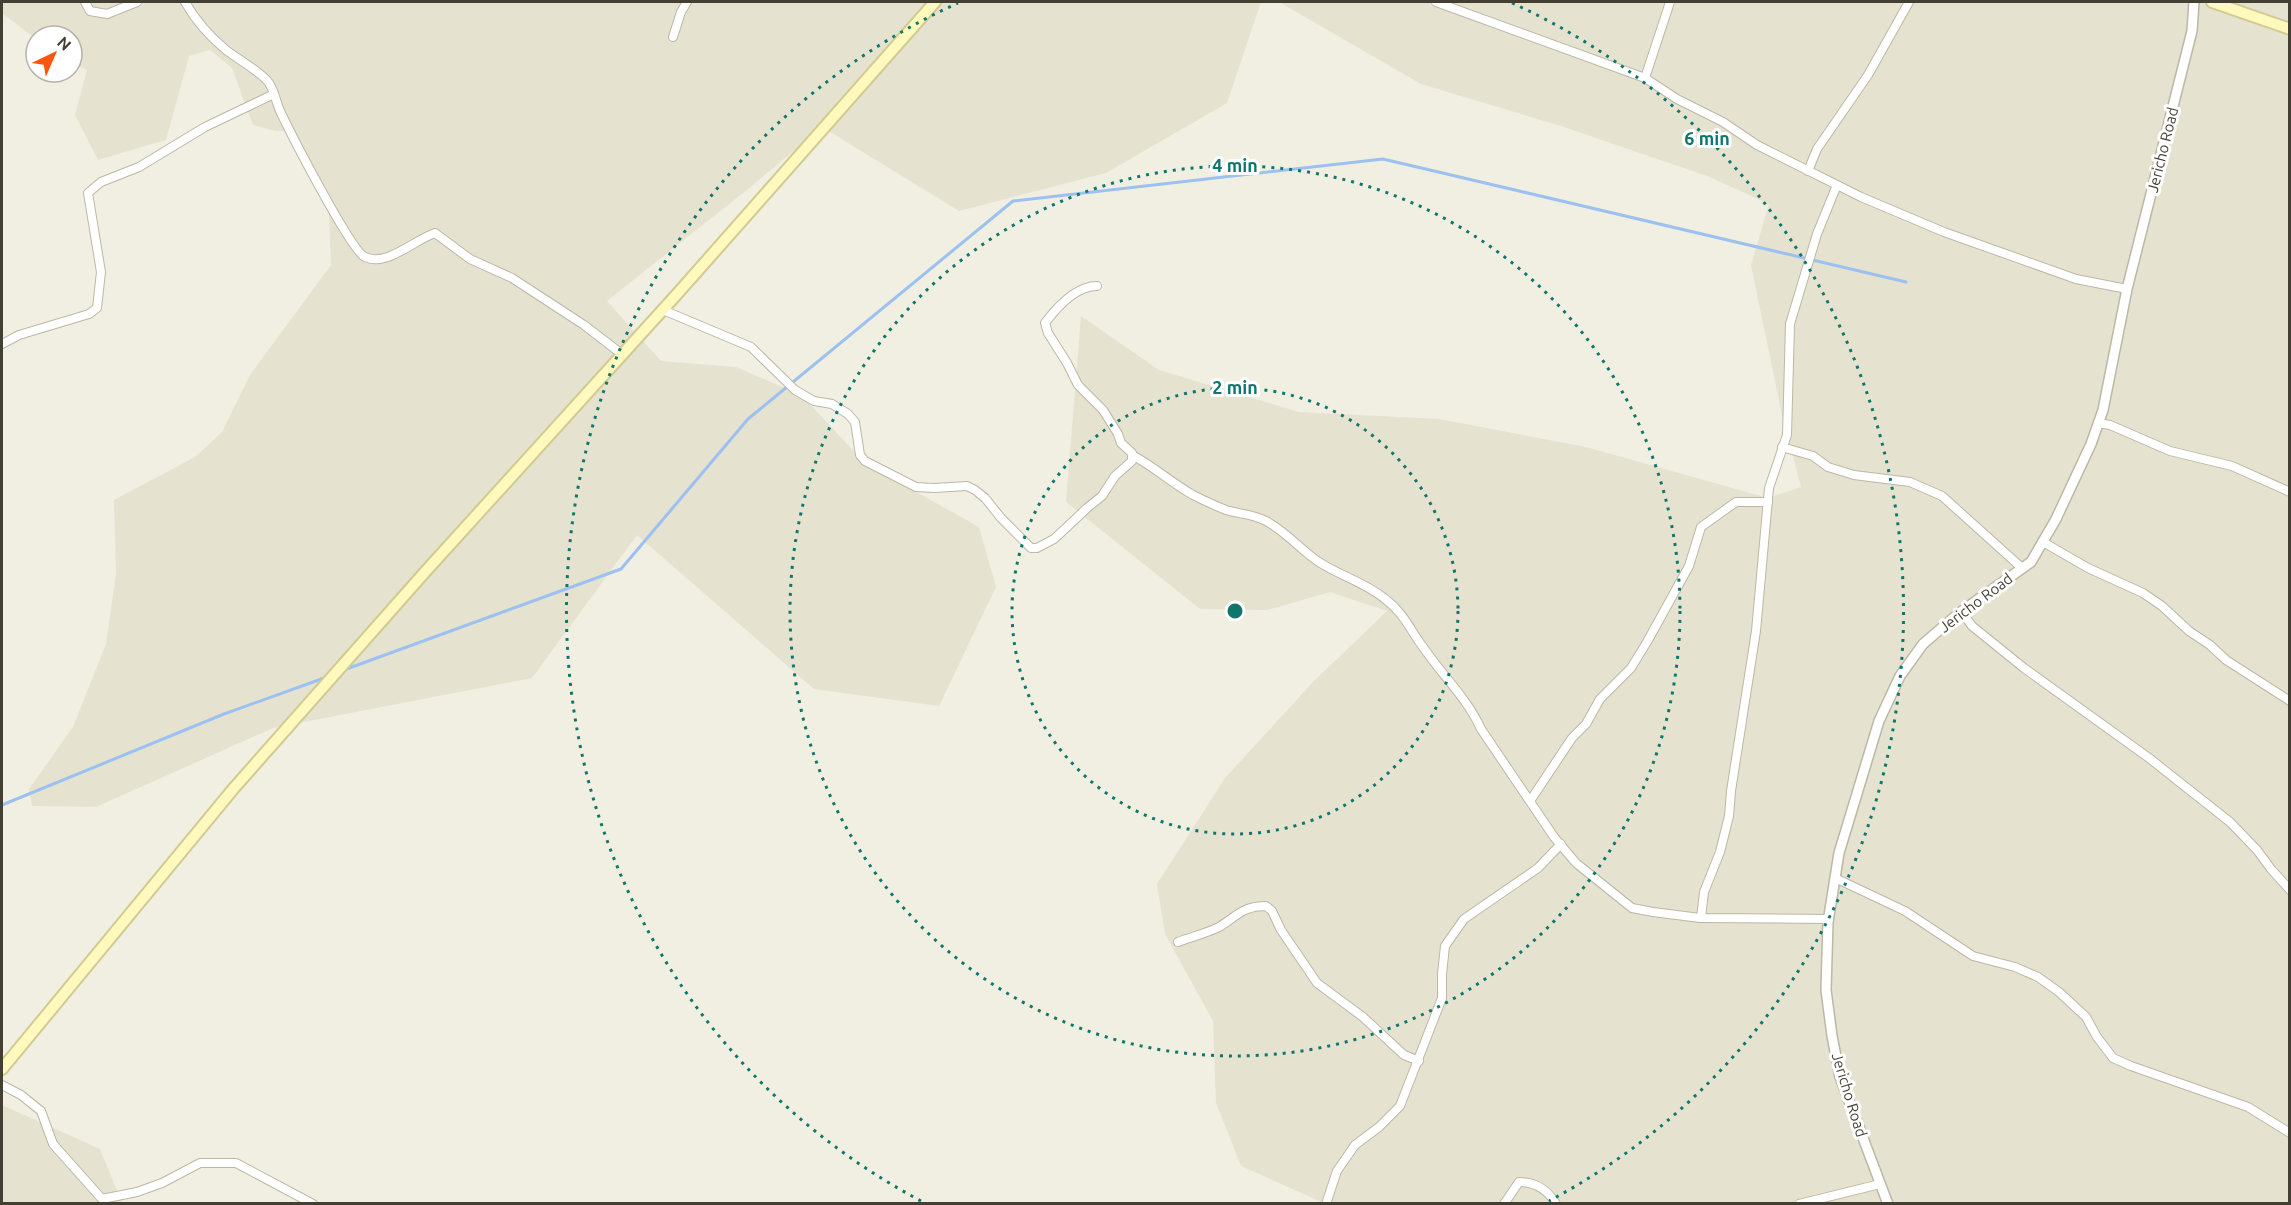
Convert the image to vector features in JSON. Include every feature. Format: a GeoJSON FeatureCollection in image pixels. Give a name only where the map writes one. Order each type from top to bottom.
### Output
{"type":"FeatureCollection","features":[{"type":"Feature","properties":{"kind":"main road"},"geometry":{"type":"LineString","coordinates":[[2,1069],[234,788],[433,563],[623,355],[935,2]]}},
{"type":"Feature","properties":{"kind":"main road"},"geometry":{"type":"LineString","coordinates":[[2212,2],[2289,29]]}},
{"type":"Feature","properties":{"kind":"street"},"geometry":{"type":"LineString","coordinates":[[85,2],[90,11],[107,14],[137,2]]}},
{"type":"Feature","properties":{"kind":"street"},"geometry":{"type":"LineString","coordinates":[[185,2],[194,18],[206,32],[268,81],[280,110],[313,174],[352,244],[362,256],[373,260],[385,259],[423,237],[435,233],[470,259],[512,278],[584,325],[623,355]]}},
{"type":"Feature","properties":{"kind":"street"},"geometry":{"type":"LineString","coordinates":[[673,37],[681,12],[687,2]]}},
{"type":"Feature","properties":{"kind":"street"},"geometry":{"type":"LineString","coordinates":[[1436,2],[1645,78],[1677,99],[1723,122],[1757,145],[1837,185],[1944,232],[2076,279],[2127,289]]}},
{"type":"Feature","properties":{"kind":"street"},"geometry":{"type":"LineString","coordinates":[[1645,78],[1670,2]]}},
{"type":"Feature","properties":{"kind":"street"},"geometry":{"type":"LineString","coordinates":[[1808,171],[1817,149],[1868,75],[1909,2]]}},
{"type":"Feature","properties":{"kind":"street","name":"Jericho Road"},"geometry":{"type":"LineString","coordinates":[[1888,1203],[1840,1077],[1832,1036],[1826,990],[1828,919],[1839,853],[1879,721],[1900,676],[1923,644],[1962,612],[2031,562],[2056,519],[2098,423],[2103,410],[2127,289],[2192,31],[2194,2]]}},
{"type":"Feature","properties":{"kind":"street"},"geometry":{"type":"LineString","coordinates":[[2,344],[19,335],[89,314],[97,308],[101,272],[88,193],[101,182],[139,167],[205,127],[274,94]]}},
{"type":"Feature","properties":{"kind":"street"},"geometry":{"type":"LineString","coordinates":[[1701,918],[1704,892],[1720,852],[1729,816],[1732,779],[1756,631],[1769,488],[1787,435],[1790,324],[1817,234],[1837,185]]}},
{"type":"Feature","properties":{"kind":"street"},"geometry":{"type":"LineString","coordinates":[[1097,286],[1087,286],[1070,297],[1045,323],[1048,333],[1068,363],[1078,385],[1103,410],[1121,443],[1132,455],[1146,462],[1193,495],[1226,510],[1257,517],[1284,531],[1314,559],[1332,571],[1367,586],[1396,608],[1408,621],[1423,648],[1459,692],[1481,729],[1554,837],[1576,863],[1632,908],[1701,918],[1828,919]]}},
{"type":"Feature","properties":{"kind":"street"},"geometry":{"type":"LineString","coordinates":[[663,310],[751,347],[795,390],[814,401],[832,404],[848,414],[855,422],[860,455],[877,468],[916,487],[967,486],[975,490],[1031,548],[1036,548],[1054,539],[1102,496],[1115,476],[1132,460],[1132,455]]}},
{"type":"Feature","properties":{"kind":"street"},"geometry":{"type":"LineString","coordinates":[[2098,423],[2110,425],[2170,451],[2232,466],[2289,492]]}},
{"type":"Feature","properties":{"kind":"street"},"geometry":{"type":"LineString","coordinates":[[1782,447],[1813,456],[1828,467],[1854,475],[1910,482],[1942,496],[2022,568]]}},
{"type":"Feature","properties":{"kind":"street"},"geometry":{"type":"LineString","coordinates":[[1530,801],[1572,738],[1586,724],[1600,699],[1631,668],[1689,567],[1701,527],[1736,502],[1768,502]]}},
{"type":"Feature","properties":{"kind":"street"},"geometry":{"type":"LineString","coordinates":[[2043,542],[2088,568],[2143,593],[2162,606],[2188,631],[2210,645],[2226,660],[2289,701]]}},
{"type":"Feature","properties":{"kind":"street"},"geometry":{"type":"LineString","coordinates":[[1962,612],[1972,626],[2024,668],[2149,758],[2230,822],[2257,850],[2289,890]]}},
{"type":"Feature","properties":{"kind":"street"},"geometry":{"type":"LineString","coordinates":[[1326,1203],[1337,1171],[1355,1145],[1379,1127],[1400,1106],[1442,998],[1445,946],[1464,919],[1538,868],[1561,844]]}},
{"type":"Feature","properties":{"kind":"street"},"geometry":{"type":"LineString","coordinates":[[1835,878],[1905,911],[1973,956],[2015,967],[2038,977],[2059,992],[2086,1017],[2097,1037],[2113,1058],[2248,1107],[2289,1133]]}},
{"type":"Feature","properties":{"kind":"street"},"geometry":{"type":"LineString","coordinates":[[1178,942],[1218,927],[1236,913],[1255,906],[1266,906],[1272,911],[1281,930],[1317,983],[1363,1017],[1387,1042],[1404,1055],[1419,1061]]}},
{"type":"Feature","properties":{"kind":"street"},"geometry":{"type":"LineString","coordinates":[[2,1085],[21,1095],[41,1111],[53,1144],[100,1201],[162,1183],[200,1163],[236,1162],[313,1203]]}},
{"type":"Feature","properties":{"kind":"street"},"geometry":{"type":"LineString","coordinates":[[1504,1203],[1519,1182],[1530,1182],[1546,1191],[1556,1203]]}},
{"type":"Feature","properties":{"kind":"street"},"geometry":{"type":"LineString","coordinates":[[1798,1203],[1880,1184]]}},
{"type":"Feature","properties":{"kind":"shaded area"},"geometry":{"type":"Polygon","coordinates":[[[2,2],[1261,2],[1227,103],[1106,173],[959,211],[822,127],[607,301],[661,361],[736,367],[801,395],[866,464],[979,527],[996,587],[939,706],[814,689],[637,535],[532,678],[273,728],[96,807],[32,806],[29,789],[73,727],[106,644],[116,574],[114,500],[195,457],[222,432],[250,375],[331,265],[329,215],[295,131],[275,131],[253,125],[232,68],[210,50],[189,56],[166,140],[98,160],[75,115],[87,70],[84,68],[84,24],[24,24],[24,30],[2,13],[2,2]]]}},
{"type":"Feature","properties":{"kind":"shaded area"},"geometry":{"type":"Polygon","coordinates":[[[1279,2],[2289,2],[2289,1203],[1326,1204],[1241,1166],[1216,1103],[1213,1021],[1165,934],[1157,884],[1225,778],[1313,682],[1387,611],[1330,592],[1267,610],[1200,609],[1066,502],[1081,316],[1159,370],[1299,412],[1439,419],[1586,447],[1768,498],[1801,487],[1781,410],[1751,265],[1769,204],[1707,176],[1561,126],[1421,84],[1279,2]]]}},
{"type":"Feature","properties":{"kind":"shaded area"},"geometry":{"type":"Polygon","coordinates":[[[2,1105],[100,1149],[122,1203],[2,1204],[2,1105]]]}},
{"type":"Feature","properties":{"kind":"waterway"},"geometry":{"type":"LineString","coordinates":[[341,671],[621,569],[748,419],[1013,201],[1383,159],[1906,282]]}},
{"type":"Feature","properties":{"kind":"waterway"},"geometry":{"type":"LineString","coordinates":[[2,805],[224,714],[327,677]]}}]}
